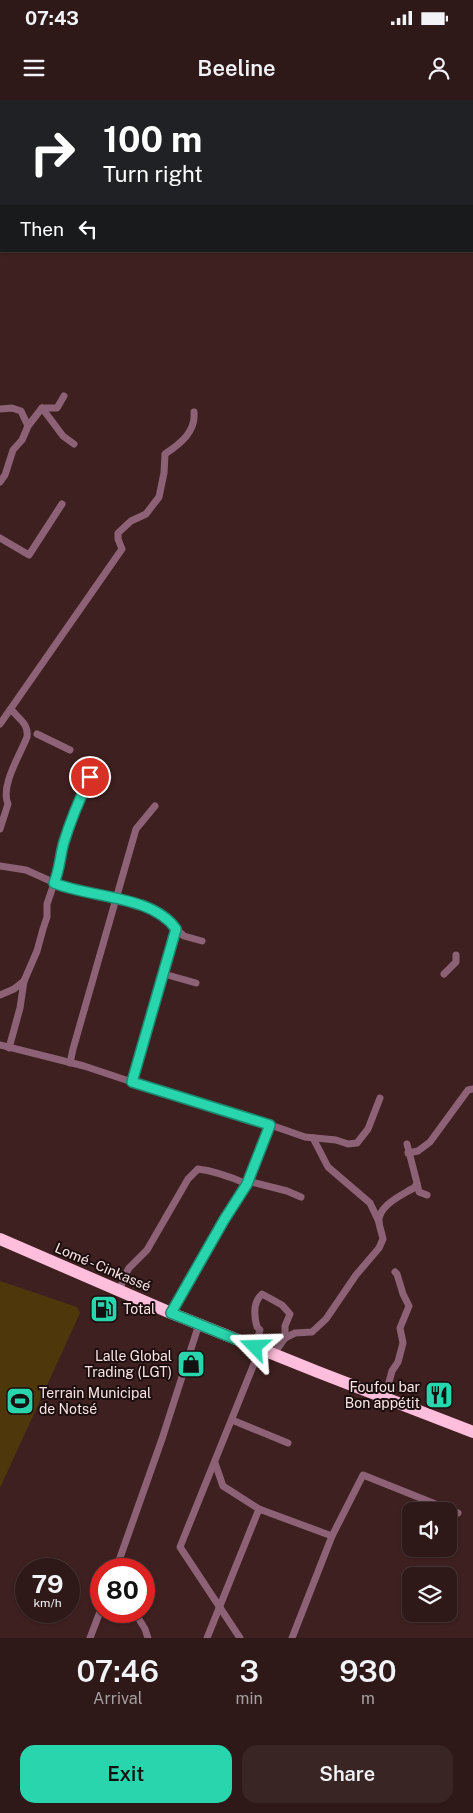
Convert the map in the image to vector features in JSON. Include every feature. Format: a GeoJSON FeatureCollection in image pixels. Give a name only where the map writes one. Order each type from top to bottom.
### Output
{"type":"FeatureCollection","features":[{"type":"Feature","properties":{"kind":"highway","name":"Lomé - Cinkassé"},"geometry":{"type":"LineString","coordinates":[[0,1239],[171,1313],[473,1432]]}},
{"type":"Feature","properties":{"kind":"street"},"geometry":{"type":"LineString","coordinates":[[42,408],[57,408],[64,396]]}},
{"type":"Feature","properties":{"kind":"street"},"geometry":{"type":"LineString","coordinates":[[0,409],[12,408],[21,411],[28,426]]}},
{"type":"Feature","properties":{"kind":"street"},"geometry":{"type":"LineString","coordinates":[[0,482],[5,475],[14,450],[22,440],[28,426],[42,408]]}},
{"type":"Feature","properties":{"kind":"street"},"geometry":{"type":"LineString","coordinates":[[42,408],[63,436],[74,444]]}},
{"type":"Feature","properties":{"kind":"street"},"geometry":{"type":"LineString","coordinates":[[0,724],[122,550],[118,534],[131,521],[146,514],[159,497],[164,473],[165,454],[188,435],[195,420],[194,412]]}},
{"type":"Feature","properties":{"kind":"street"},"geometry":{"type":"LineString","coordinates":[[0,538],[29,555],[62,504]]}},
{"type":"Feature","properties":{"kind":"street"},"geometry":{"type":"LineString","coordinates":[[0,829],[8,804],[5,797],[6,788],[28,732],[26,724],[12,709]]}},
{"type":"Feature","properties":{"kind":"street"},"geometry":{"type":"LineString","coordinates":[[37,734],[70,750]]}},
{"type":"Feature","properties":{"kind":"street"},"geometry":{"type":"LineString","coordinates":[[9,1048],[20,1008],[24,981],[39,944],[51,889],[61,863],[62,848],[73,814],[90,777],[108,778]]}},
{"type":"Feature","properties":{"kind":"street"},"geometry":{"type":"LineString","coordinates":[[70,1063],[136,829],[155,806]]}},
{"type":"Feature","properties":{"kind":"street"},"geometry":{"type":"LineString","coordinates":[[0,866],[26,870],[66,888],[116,898],[160,913],[184,936],[202,941]]}},
{"type":"Feature","properties":{"kind":"street"},"geometry":{"type":"LineString","coordinates":[[132,1082],[176,929]]}},
{"type":"Feature","properties":{"kind":"street"},"geometry":{"type":"LineString","coordinates":[[444,974],[456,962],[456,955]]}},
{"type":"Feature","properties":{"kind":"street"},"geometry":{"type":"LineString","coordinates":[[164,974],[196,983]]}},
{"type":"Feature","properties":{"kind":"street"},"geometry":{"type":"LineString","coordinates":[[0,995],[14,989],[24,981]]}},
{"type":"Feature","properties":{"kind":"street"},"geometry":{"type":"LineString","coordinates":[[0,1045],[70,1063],[305,1137],[336,1140],[348,1144],[357,1143],[368,1129],[380,1098]]}},
{"type":"Feature","properties":{"kind":"street"},"geometry":{"type":"LineString","coordinates":[[408,1153],[418,1152],[430,1142],[468,1090],[473,1089]]}},
{"type":"Feature","properties":{"kind":"street"},"geometry":{"type":"LineString","coordinates":[[171,1313],[247,1182],[270,1125]]}},
{"type":"Feature","properties":{"kind":"street"},"geometry":{"type":"LineString","coordinates":[[285,1338],[296,1334],[312,1332],[326,1319],[356,1275],[384,1239],[370,1202],[328,1167],[313,1138]]}},
{"type":"Feature","properties":{"kind":"street"},"geometry":{"type":"LineString","coordinates":[[407,1144],[417,1183],[423,1193],[408,1192]]}},
{"type":"Feature","properties":{"kind":"street"},"geometry":{"type":"LineString","coordinates":[[120,1291],[123,1279],[129,1268],[147,1250],[188,1179],[198,1169],[211,1170],[247,1182],[288,1191],[301,1197]]}},
{"type":"Feature","properties":{"kind":"street"},"geometry":{"type":"LineString","coordinates":[[379,1222],[380,1214],[387,1204],[408,1192],[417,1183]]}},
{"type":"Feature","properties":{"kind":"street"},"geometry":{"type":"LineString","coordinates":[[390,1400],[389,1382],[392,1371],[398,1362],[403,1343],[400,1328],[409,1306],[397,1274],[394,1272]]}},
{"type":"Feature","properties":{"kind":"street"},"geometry":{"type":"LineString","coordinates":[[240,1638],[180,1547],[232,1420],[257,1348],[260,1330],[256,1323],[255,1303],[262,1294],[282,1305],[290,1314],[285,1326],[285,1338],[274,1354]]}},
{"type":"Feature","properties":{"kind":"street"},"geometry":{"type":"LineString","coordinates":[[120,1558],[162,1439],[199,1324]]}},
{"type":"Feature","properties":{"kind":"street"},"geometry":{"type":"LineString","coordinates":[[232,1420],[288,1443]]}},
{"type":"Feature","properties":{"kind":"street"},"geometry":{"type":"LineString","coordinates":[[215,1463],[223,1486],[259,1509],[332,1536]]}},
{"type":"Feature","properties":{"kind":"street"},"geometry":{"type":"LineString","coordinates":[[292,1638],[332,1536],[363,1475],[458,1513]]}},
{"type":"Feature","properties":{"kind":"street"},"geometry":{"type":"LineString","coordinates":[[207,1638],[259,1509]]}},
{"type":"Feature","properties":{"kind":"street"},"geometry":{"type":"LineString","coordinates":[[90,1638],[96,1623]]}},
{"type":"Feature","properties":{"kind":"street"},"geometry":{"type":"LineString","coordinates":[[141,1623],[148,1638]]}},
{"type":"Feature","properties":{"kind":"street"},"geometry":{"type":"LineString","coordinates":[[142,1638],[145,1629]]}},
{"type":"Feature","properties":{"kind":"shaded area","name":"Terrain Municipal de Notsé"},"geometry":{"type":"Polygon","coordinates":[[[0,1281],[77,1307],[80,1313],[0,1488],[0,1281]]]}},
{"type":"Feature","properties":{"kind":"place","name":"Total"},"geometry":{"type":"Point","coordinates":[104,1309]}},
{"type":"Feature","properties":{"kind":"place","name":"Lalle Global Trading (LGT)"},"geometry":{"type":"Point","coordinates":[191,1364]}},
{"type":"Feature","properties":{"kind":"place","name":"Foufou bar Bon appétit"},"geometry":{"type":"Point","coordinates":[439,1395]}},
{"type":"Feature","properties":{"kind":"place","name":"Terrain Municipal de Notsé"},"geometry":{"type":"Point","coordinates":[20,1401]}},
{"type":"Feature","properties":{"kind":"route"},"geometry":{"type":"LineString","coordinates":[[90,777],[73,814],[62,848],[61,863],[54,883],[66,888],[116,898],[148,908],[167,918],[176,929],[132,1082],[270,1125],[247,1184],[224,1220],[171,1313],[255,1347]]}}]}
